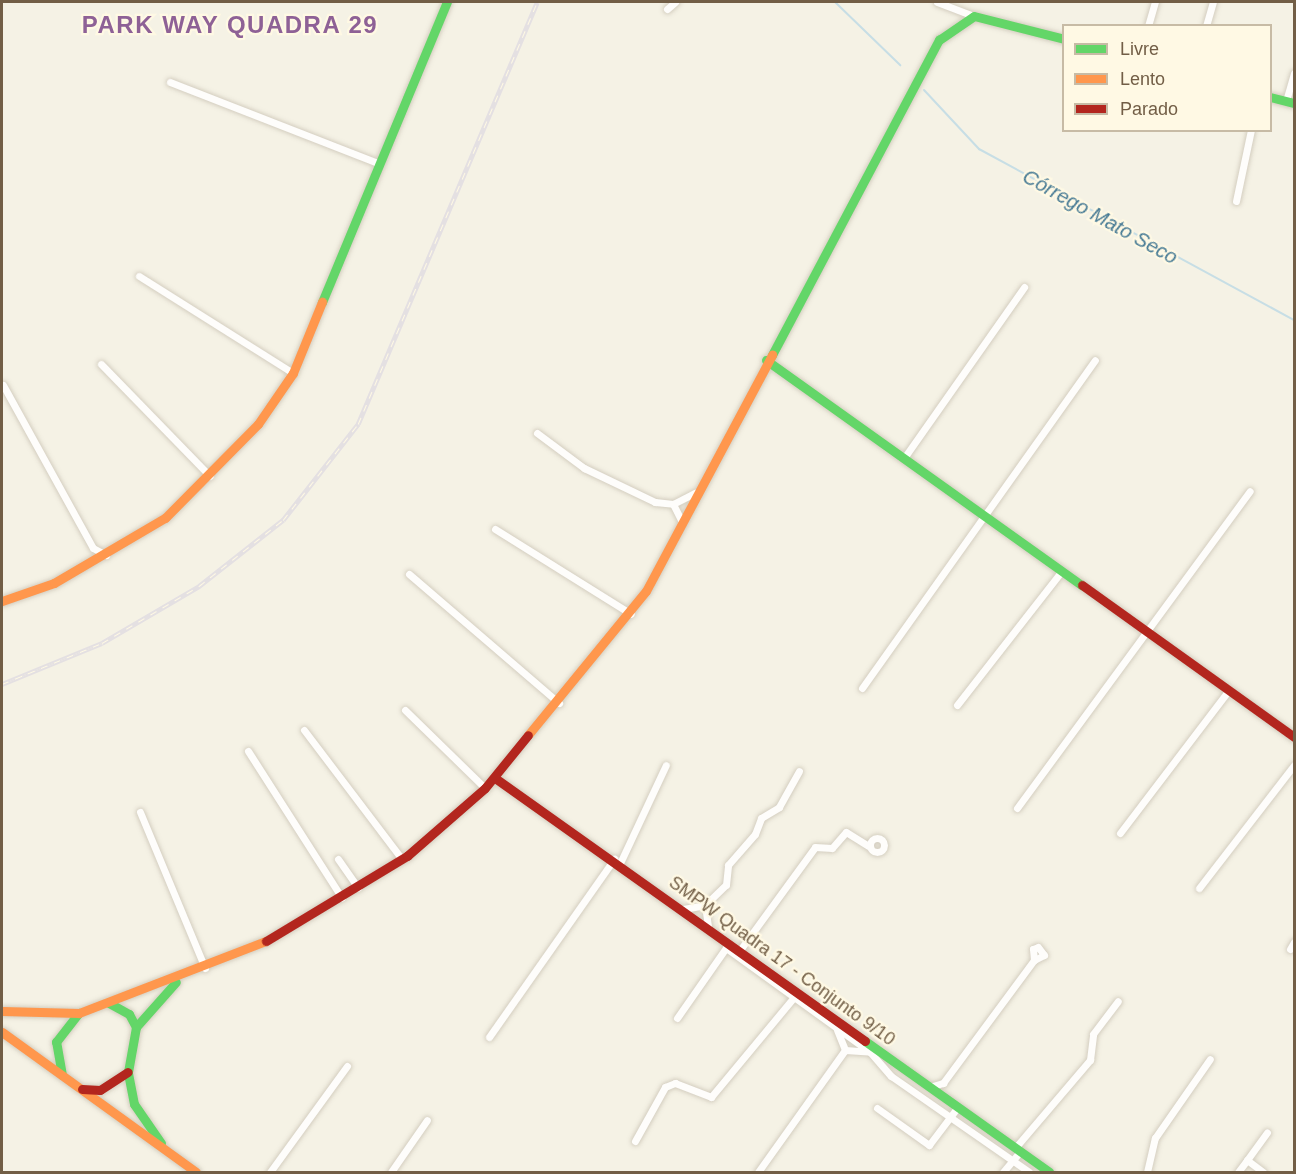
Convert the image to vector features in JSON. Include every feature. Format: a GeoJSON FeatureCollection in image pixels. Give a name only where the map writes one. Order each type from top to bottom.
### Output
{"type":"FeatureCollection","features":[{"type":"Feature","properties":{"kind":"street"},"geometry":{"type":"LineString","coordinates":[[2,601],[54,583],[106,555],[165,518],[211,477],[258,424],[293,373],[447,2]]}},
{"type":"Feature","properties":{"kind":"street"},"geometry":{"type":"LineString","coordinates":[[667,9],[675,2]]}},
{"type":"Feature","properties":{"kind":"street"},"geometry":{"type":"LineString","coordinates":[[937,2],[974,16],[1062,38]]}},
{"type":"Feature","properties":{"kind":"street"},"geometry":{"type":"LineString","coordinates":[[1149,24],[1155,2]]}},
{"type":"Feature","properties":{"kind":"street"},"geometry":{"type":"LineString","coordinates":[[1207,24],[1213,2]]}},
{"type":"Feature","properties":{"kind":"street"},"geometry":{"type":"LineString","coordinates":[[2,1011],[79,1013],[182,977],[256,947],[342,898],[402,860],[495,778],[631,614],[939,40],[974,16]]}},
{"type":"Feature","properties":{"kind":"street"},"geometry":{"type":"LineString","coordinates":[[1272,98],[1290,102],[1294,73]]}},
{"type":"Feature","properties":{"kind":"street"},"geometry":{"type":"LineString","coordinates":[[170,82],[380,164]]}},
{"type":"Feature","properties":{"kind":"street"},"geometry":{"type":"LineString","coordinates":[[1236,201],[1251,132]]}},
{"type":"Feature","properties":{"kind":"street"},"geometry":{"type":"LineString","coordinates":[[139,276],[293,373]]}},
{"type":"Feature","properties":{"kind":"street"},"geometry":{"type":"LineString","coordinates":[[904,458],[1024,287]]}},
{"type":"Feature","properties":{"kind":"street"},"geometry":{"type":"LineString","coordinates":[[766,360],[1146,634],[1294,736]]}},
{"type":"Feature","properties":{"kind":"street"},"geometry":{"type":"LineString","coordinates":[[862,688],[1095,360]]}},
{"type":"Feature","properties":{"kind":"street"},"geometry":{"type":"LineString","coordinates":[[101,364],[211,477]]}},
{"type":"Feature","properties":{"kind":"street"},"geometry":{"type":"LineString","coordinates":[[3,385],[93,548],[92,563]]}},
{"type":"Feature","properties":{"kind":"street"},"geometry":{"type":"LineString","coordinates":[[537,433],[618,486],[673,504],[695,493]]}},
{"type":"Feature","properties":{"kind":"street"},"geometry":{"type":"LineString","coordinates":[[1017,808],[1250,491]]}},
{"type":"Feature","properties":{"kind":"street"},"geometry":{"type":"LineString","coordinates":[[673,504],[681,520]]}},
{"type":"Feature","properties":{"kind":"street"},"geometry":{"type":"LineString","coordinates":[[495,529],[631,614]]}},
{"type":"Feature","properties":{"kind":"street"},"geometry":{"type":"LineString","coordinates":[[93,548],[106,555]]}},
{"type":"Feature","properties":{"kind":"street"},"geometry":{"type":"LineString","coordinates":[[957,705],[1061,572]]}},
{"type":"Feature","properties":{"kind":"street"},"geometry":{"type":"LineString","coordinates":[[409,574],[559,703]]}},
{"type":"Feature","properties":{"kind":"street"},"geometry":{"type":"LineString","coordinates":[[1134,624],[1160,616]]}},
{"type":"Feature","properties":{"kind":"street"},"geometry":{"type":"LineString","coordinates":[[1120,833],[1228,691]]}},
{"type":"Feature","properties":{"kind":"street"},"geometry":{"type":"LineString","coordinates":[[405,710],[485,788]]}},
{"type":"Feature","properties":{"kind":"street"},"geometry":{"type":"LineString","coordinates":[[304,730],[402,860]]}},
{"type":"Feature","properties":{"kind":"street"},"geometry":{"type":"LineString","coordinates":[[248,751],[342,898]]}},
{"type":"Feature","properties":{"kind":"street"},"geometry":{"type":"LineString","coordinates":[[489,1037],[614,859],[623,850],[666,765]]}},
{"type":"Feature","properties":{"kind":"street"},"geometry":{"type":"LineString","coordinates":[[1199,888],[1294,765]]}},
{"type":"Feature","properties":{"kind":"street"},"geometry":{"type":"LineString","coordinates":[[683,909],[705,905],[726,885],[728,865],[755,834],[761,818],[779,807],[799,771]]}},
{"type":"Feature","properties":{"kind":"street","name":"SMPW Quadra 17 - Conjunto 9/10"},"geometry":{"type":"LineString","coordinates":[[495,778],[614,859],[708,927],[728,945],[749,956],[796,995],[832,1017],[874,1052],[929,1087],[1049,1173]]}},
{"type":"Feature","properties":{"kind":"street"},"geometry":{"type":"LineString","coordinates":[[141,812],[205,968]]}},
{"type":"Feature","properties":{"kind":"street"},"geometry":{"type":"LineString","coordinates":[[740,950],[815,847],[832,848],[846,832],[868,846]]}},
{"type":"Feature","properties":{"kind":"street"},"geometry":{"type":"LineString","coordinates":[[614,859],[623,850]]}},
{"type":"Feature","properties":{"kind":"street"},"geometry":{"type":"LineString","coordinates":[[338,859],[358,888]]}},
{"type":"Feature","properties":{"kind":"street"},"geometry":{"type":"LineString","coordinates":[[705,905],[708,927]]}},
{"type":"Feature","properties":{"kind":"street"},"geometry":{"type":"LineString","coordinates":[[748,941],[749,956]]}},
{"type":"Feature","properties":{"kind":"street"},"geometry":{"type":"LineString","coordinates":[[1290,949],[1294,942]]}},
{"type":"Feature","properties":{"kind":"street"},"geometry":{"type":"LineString","coordinates":[[677,1018],[728,945],[796,995],[837,1029],[874,1052],[891,1076],[1029,1173]]}},
{"type":"Feature","properties":{"kind":"street"},"geometry":{"type":"LineString","coordinates":[[929,1087],[943,1083],[1034,960]]}},
{"type":"Feature","properties":{"kind":"street"},"geometry":{"type":"LineString","coordinates":[[171,1154],[134,1104],[128,1072],[136,1027],[182,977]]}},
{"type":"Feature","properties":{"kind":"street"},"geometry":{"type":"LineString","coordinates":[[635,1141],[665,1087],[675,1083],[711,1097],[796,995]]}},
{"type":"Feature","properties":{"kind":"street"},"geometry":{"type":"LineString","coordinates":[[1003,1173],[1018,1150],[1090,1060],[1093,1034],[1118,1001]]}},
{"type":"Feature","properties":{"kind":"street"},"geometry":{"type":"LineString","coordinates":[[109,1003],[129,1014],[136,1027]]}},
{"type":"Feature","properties":{"kind":"street"},"geometry":{"type":"LineString","coordinates":[[62,1075],[56,1042],[79,1013]]}},
{"type":"Feature","properties":{"kind":"street"},"geometry":{"type":"LineString","coordinates":[[832,1017],[845,1050]]}},
{"type":"Feature","properties":{"kind":"street"},"geometry":{"type":"LineString","coordinates":[[2,1032],[196,1173]]}},
{"type":"Feature","properties":{"kind":"street"},"geometry":{"type":"LineString","coordinates":[[845,1050],[874,1052]]}},
{"type":"Feature","properties":{"kind":"street"},"geometry":{"type":"LineString","coordinates":[[758,1173],[845,1050]]}},
{"type":"Feature","properties":{"kind":"street"},"geometry":{"type":"LineString","coordinates":[[1147,1173],[1155,1138],[1210,1059]]}},
{"type":"Feature","properties":{"kind":"street"},"geometry":{"type":"LineString","coordinates":[[270,1173],[347,1066]]}},
{"type":"Feature","properties":{"kind":"street"},"geometry":{"type":"LineString","coordinates":[[80,1089],[100,1090],[128,1072]]}},
{"type":"Feature","properties":{"kind":"street"},"geometry":{"type":"LineString","coordinates":[[943,1083],[945,1099]]}},
{"type":"Feature","properties":{"kind":"street"},"geometry":{"type":"LineString","coordinates":[[877,1108],[928,1145],[957,1108]]}},
{"type":"Feature","properties":{"kind":"street"},"geometry":{"type":"LineString","coordinates":[[391,1173],[427,1120]]}},
{"type":"Feature","properties":{"kind":"street"},"geometry":{"type":"LineString","coordinates":[[1238,1173],[1267,1132]]}},
{"type":"Feature","properties":{"kind":"street"},"geometry":{"type":"LineString","coordinates":[[1247,1160],[1263,1173]]}},
{"type":"Feature","properties":{"kind":"waterway","name":"Córrego Mato Seco"},"geometry":{"type":"LineString","coordinates":[[835,2],[900,65]]}},
{"type":"Feature","properties":{"kind":"waterway","name":"Córrego Mato Seco"},"geometry":{"type":"LineString","coordinates":[[924,90],[979,149],[1294,320]]}},
{"type":"Feature","properties":{"kind":"railway"},"geometry":{"type":"LineString","coordinates":[[2,684],[102,643],[199,586],[283,520],[358,424],[537,2]]}},
{"type":"Feature","properties":{"kind":"traffic: fast"},"geometry":{"type":"LineString","coordinates":[[322,302],[447,2]]}},
{"type":"Feature","properties":{"kind":"traffic: fast"},"geometry":{"type":"LineString","coordinates":[[772,355],[939,40],[974,16],[1062,38]]}},
{"type":"Feature","properties":{"kind":"traffic: fast"},"geometry":{"type":"LineString","coordinates":[[1272,98],[1294,103]]}},
{"type":"Feature","properties":{"kind":"traffic: fast"},"geometry":{"type":"LineString","coordinates":[[766,360],[1082,585]]}},
{"type":"Feature","properties":{"kind":"traffic: fast"},"geometry":{"type":"LineString","coordinates":[[161,1143],[134,1104],[128,1072],[136,1027],[176,982]]}},
{"type":"Feature","properties":{"kind":"traffic: fast"},"geometry":{"type":"LineString","coordinates":[[109,1003],[129,1014],[136,1027]]}},
{"type":"Feature","properties":{"kind":"traffic: fast"},"geometry":{"type":"LineString","coordinates":[[62,1075],[56,1042],[79,1013]]}},
{"type":"Feature","properties":{"kind":"traffic: fast"},"geometry":{"type":"LineString","coordinates":[[865,1041],[1049,1172]]}},
{"type":"Feature","properties":{"kind":"traffic: slow"},"geometry":{"type":"LineString","coordinates":[[2,601],[54,583],[165,518],[258,424],[293,373],[322,302]]}},
{"type":"Feature","properties":{"kind":"traffic: slow"},"geometry":{"type":"LineString","coordinates":[[528,735],[646,591],[772,355]]}},
{"type":"Feature","properties":{"kind":"traffic: slow"},"geometry":{"type":"LineString","coordinates":[[2,1011],[79,1013],[266,941]]}},
{"type":"Feature","properties":{"kind":"traffic: slow"},"geometry":{"type":"LineString","coordinates":[[2,1032],[196,1172]]}},
{"type":"Feature","properties":{"kind":"traffic: jam"},"geometry":{"type":"LineString","coordinates":[[1082,585],[1294,737]]}},
{"type":"Feature","properties":{"kind":"traffic: jam"},"geometry":{"type":"LineString","coordinates":[[266,941],[407,856],[485,788],[528,735]]}},
{"type":"Feature","properties":{"kind":"traffic: jam"},"geometry":{"type":"LineString","coordinates":[[495,778],[865,1041]]}},
{"type":"Feature","properties":{"kind":"traffic: jam"},"geometry":{"type":"LineString","coordinates":[[82,1089],[100,1090],[128,1072]]}},
{"type":"Feature","properties":{"kind":"district","name":"PARK WAY QUADRA 29"},"geometry":{"type":"Point","coordinates":[230,25]}}]}
